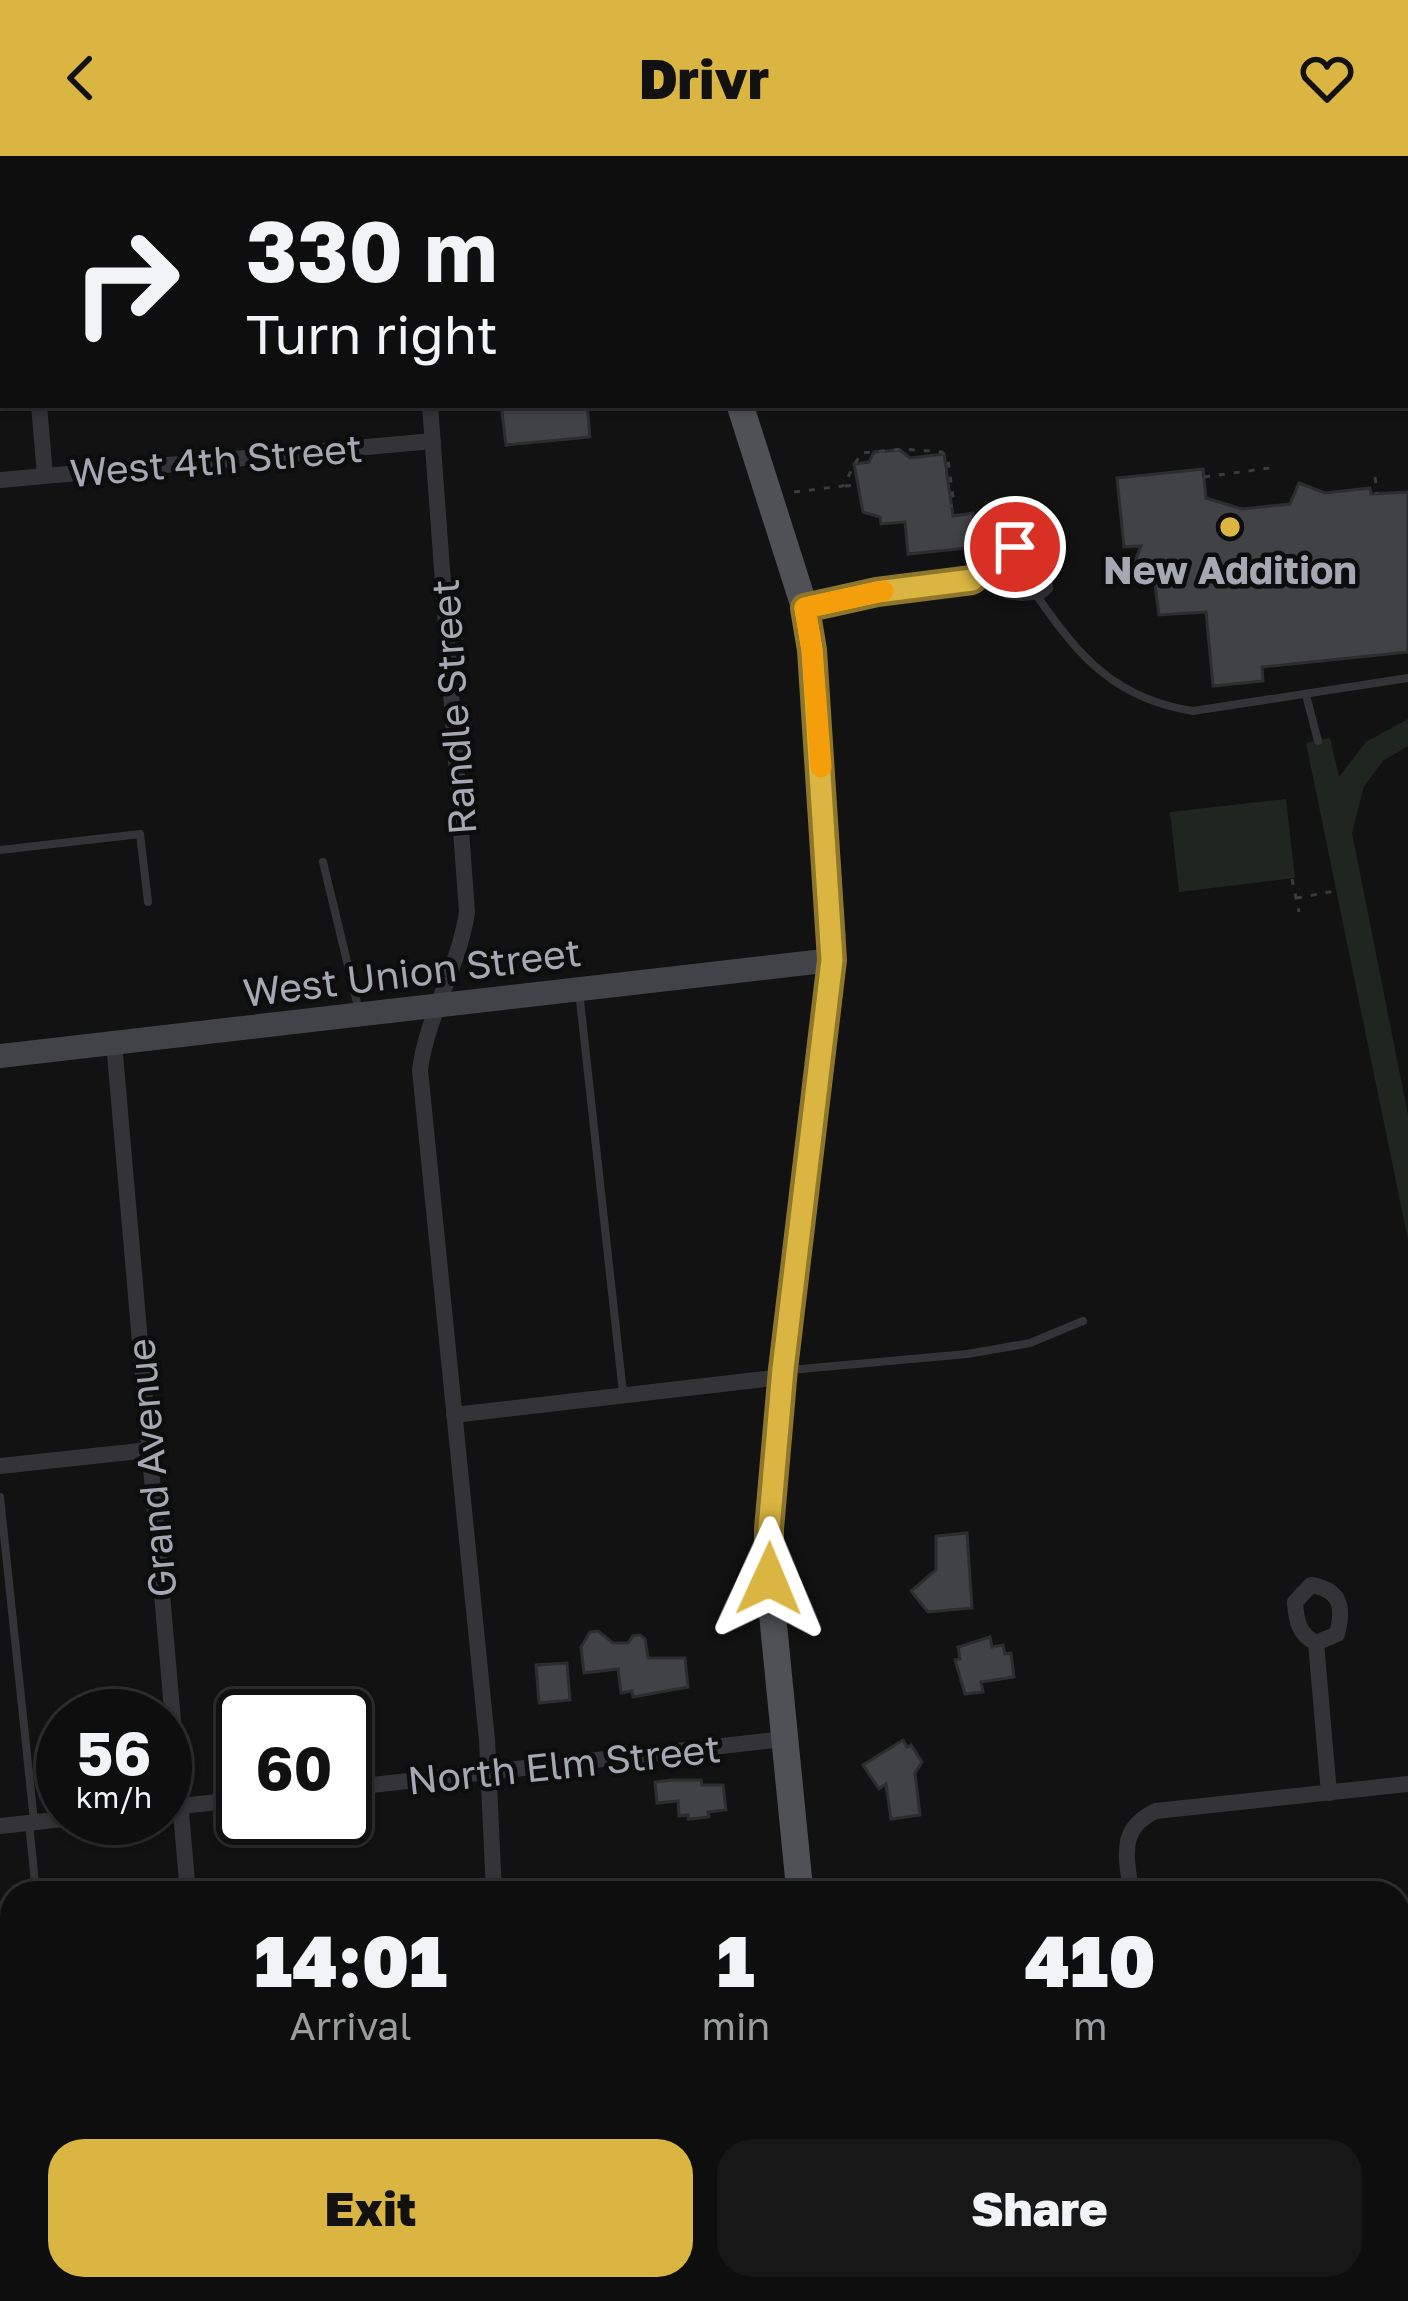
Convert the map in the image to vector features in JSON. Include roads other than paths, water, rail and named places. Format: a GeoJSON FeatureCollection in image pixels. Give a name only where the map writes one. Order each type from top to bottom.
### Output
{"type":"FeatureCollection","features":[{"type":"Feature","properties":{"kind":"main road"},"geometry":{"type":"LineString","coordinates":[[741,408],[805,608],[814,674],[832,960],[769,1529],[769,1579],[799,1881]]}},
{"type":"Feature","properties":{"kind":"street"},"geometry":{"type":"LineString","coordinates":[[39,408],[45,475]]}},
{"type":"Feature","properties":{"kind":"street","name":"Randle Street"},"geometry":{"type":"LineString","coordinates":[[430,408],[467,912],[462,946],[423,1042],[420,1070],[489,1773],[494,1881]]}},
{"type":"Feature","properties":{"kind":"street","name":"West 4th Street"},"geometry":{"type":"LineString","coordinates":[[0,480],[433,441]]}},
{"type":"Feature","properties":{"kind":"street","name":"West Union Street"},"geometry":{"type":"LineString","coordinates":[[0,1056],[832,960]]}},
{"type":"Feature","properties":{"kind":"street","name":"Grand Avenue"},"geometry":{"type":"LineString","coordinates":[[114,1043],[165,1689]]}},
{"type":"Feature","properties":{"kind":"street"},"geometry":{"type":"LineString","coordinates":[[454,1415],[783,1373]]}},
{"type":"Feature","properties":{"kind":"street"},"geometry":{"type":"LineString","coordinates":[[0,1466],[149,1450]]}},
{"type":"Feature","properties":{"kind":"street"},"geometry":{"type":"LineString","coordinates":[[1316,1643],[1329,1793]]}},
{"type":"Feature","properties":{"kind":"street","name":"North Elm Street"},"geometry":{"type":"LineString","coordinates":[[372,1785],[784,1738]]}},
{"type":"Feature","properties":{"kind":"street"},"geometry":{"type":"LineString","coordinates":[[1129,1881],[1125,1848],[1129,1833],[1156,1811],[1408,1784]]}},
{"type":"Feature","properties":{"kind":"street"},"geometry":{"type":"LineString","coordinates":[[0,1826],[36,1822]]}},
{"type":"Feature","properties":{"kind":"street","name":"Grand Avenue"},"geometry":{"type":"LineString","coordinates":[[180,1845],[186,1881]]}},
{"type":"Feature","properties":{"kind":"lane"},"geometry":{"type":"LineString","coordinates":[[805,608],[877,592],[972,580],[1007,595],[1037,596],[1049,589],[1038,552],[1028,547],[1000,553],[972,580]]}},
{"type":"Feature","properties":{"kind":"lane"},"geometry":{"type":"LineString","coordinates":[[1037,596],[1091,666],[1111,682],[1162,707],[1193,712],[1408,678]]}},
{"type":"Feature","properties":{"kind":"lane"},"geometry":{"type":"LineString","coordinates":[[1306,695],[1318,741]]}},
{"type":"Feature","properties":{"kind":"lane"},"geometry":{"type":"LineString","coordinates":[[0,850],[140,835],[148,902]]}},
{"type":"Feature","properties":{"kind":"lane"},"geometry":{"type":"LineString","coordinates":[[323,862],[360,1014]]}},
{"type":"Feature","properties":{"kind":"lane"},"geometry":{"type":"LineString","coordinates":[[579,989],[623,1395]]}},
{"type":"Feature","properties":{"kind":"lane"},"geometry":{"type":"LineString","coordinates":[[783,1373],[967,1354],[1030,1342],[1084,1322]]}},
{"type":"Feature","properties":{"kind":"lane"},"geometry":{"type":"LineString","coordinates":[[0,1497],[35,1881]]}},
{"type":"Feature","properties":{"kind":"place","name":"New Addition"},"geometry":{"type":"Point","coordinates":[1230,527]}}]}
